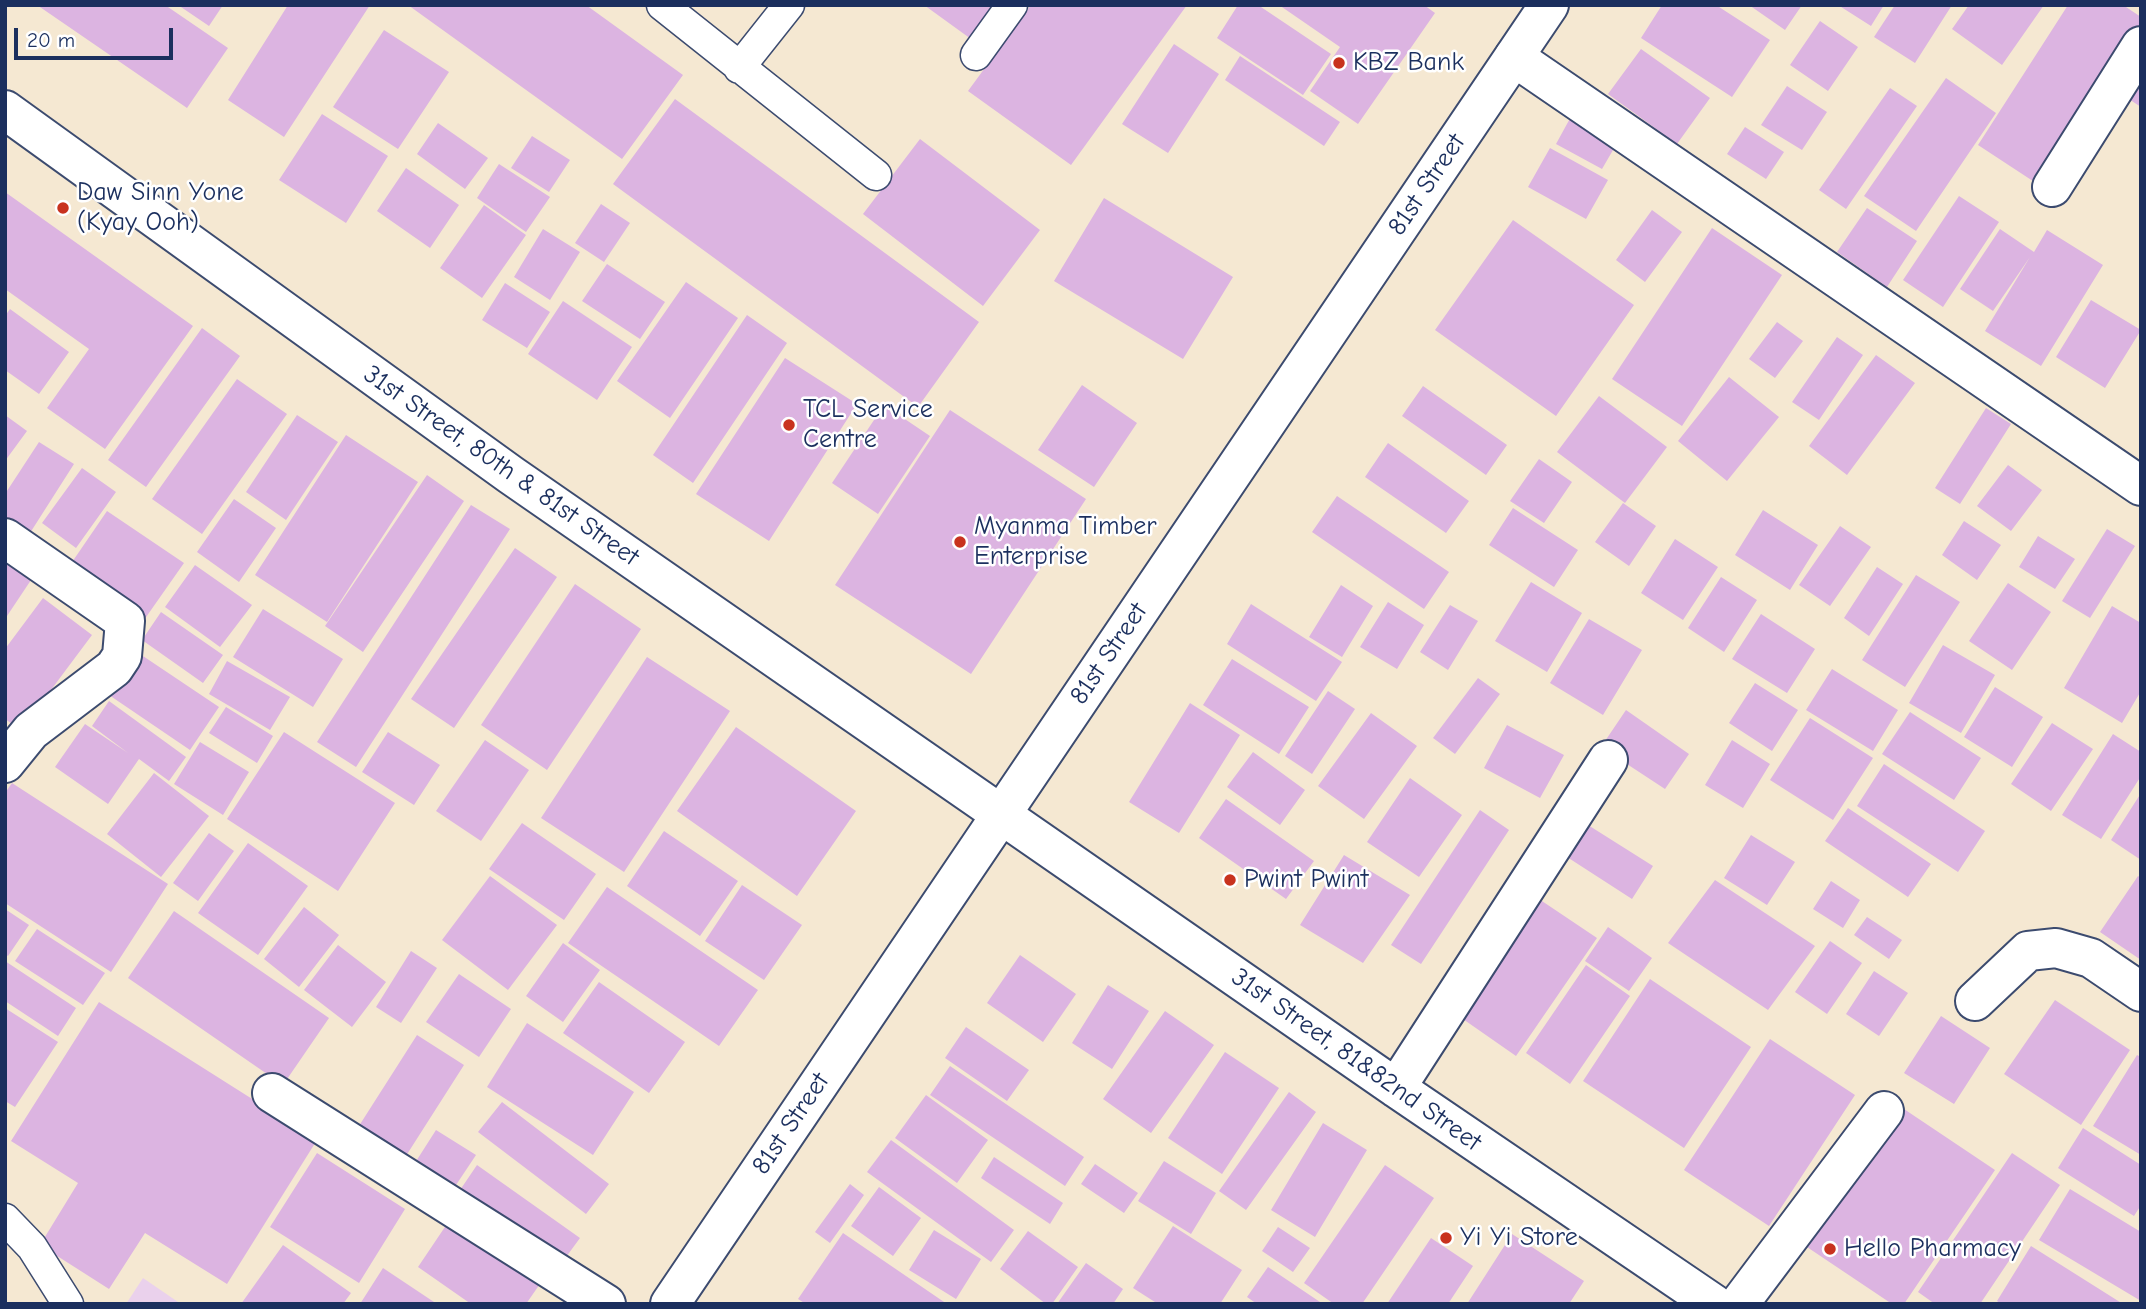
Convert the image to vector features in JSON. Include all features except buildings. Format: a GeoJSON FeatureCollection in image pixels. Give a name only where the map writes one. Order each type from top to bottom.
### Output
{"type":"FeatureCollection","features":[{"type":"Feature","properties":{"kind":"street","name":"81st Street"},"geometry":{"type":"LineString","coordinates":[[670,1304],[1549,5]]}},
{"type":"Feature","properties":{"kind":"street"},"geometry":{"type":"LineString","coordinates":[[2052,187],[2141,46]]}},
{"type":"Feature","properties":{"kind":"street"},"geometry":{"type":"LineString","coordinates":[[1514,57],[2141,486]]}},
{"type":"Feature","properties":{"kind":"street","name":"31st Street, 80th & 81st Street"},"geometry":{"type":"LineString","coordinates":[[5,110],[523,483],[1001,814]]}},
{"type":"Feature","properties":{"kind":"street"},"geometry":{"type":"LineString","coordinates":[[5,538],[125,621],[122,656],[114,668],[31,731],[5,763]]}},
{"type":"Feature","properties":{"kind":"street"},"geometry":{"type":"LineString","coordinates":[[1396,1088],[1608,760]]}},
{"type":"Feature","properties":{"kind":"street","name":"31st Street, 81&82nd Street"},"geometry":{"type":"LineString","coordinates":[[1001,814],[1714,1304]]}},
{"type":"Feature","properties":{"kind":"street"},"geometry":{"type":"LineString","coordinates":[[1975,1001],[2028,951],[2056,948],[2091,958],[2141,992]]}},
{"type":"Feature","properties":{"kind":"street"},"geometry":{"type":"LineString","coordinates":[[272,1093],[606,1304]]}},
{"type":"Feature","properties":{"kind":"street"},"geometry":{"type":"LineString","coordinates":[[1739,1304],[1884,1111]]}},
{"type":"Feature","properties":{"kind":"lane"},"geometry":{"type":"LineString","coordinates":[[662,5],[876,175]]}},
{"type":"Feature","properties":{"kind":"lane"},"geometry":{"type":"LineString","coordinates":[[739,68],[789,5]]}},
{"type":"Feature","properties":{"kind":"lane"},"geometry":{"type":"LineString","coordinates":[[976,55],[1012,5]]}},
{"type":"Feature","properties":{"kind":"lane"},"geometry":{"type":"LineString","coordinates":[[5,1219],[32,1247],[68,1304]]}},
{"type":"Feature","properties":{"kind":"shaded area"},"geometry":{"type":"Polygon","coordinates":[[[143,1278],[181,1304],[126,1304],[143,1278]]]}},
{"type":"Feature","properties":{"kind":"place","name":"KBZ Bank"},"geometry":{"type":"Point","coordinates":[1339,63]}},
{"type":"Feature","properties":{"kind":"place","name":"Daw Sinn Yone (Kyay Ooh)"},"geometry":{"type":"Point","coordinates":[63,208]}},
{"type":"Feature","properties":{"kind":"place","name":"TCL Service Centre"},"geometry":{"type":"Point","coordinates":[789,425]}},
{"type":"Feature","properties":{"kind":"place","name":"Myanma Timber Enterprise"},"geometry":{"type":"Point","coordinates":[960,542]}},
{"type":"Feature","properties":{"kind":"place","name":"Pwint Pwint"},"geometry":{"type":"Point","coordinates":[1230,880]}},
{"type":"Feature","properties":{"kind":"place","name":"Yi Yi Store"},"geometry":{"type":"Point","coordinates":[1446,1238]}},
{"type":"Feature","properties":{"kind":"place","name":"Hello Pharmacy"},"geometry":{"type":"Point","coordinates":[1830,1249]}}]}
